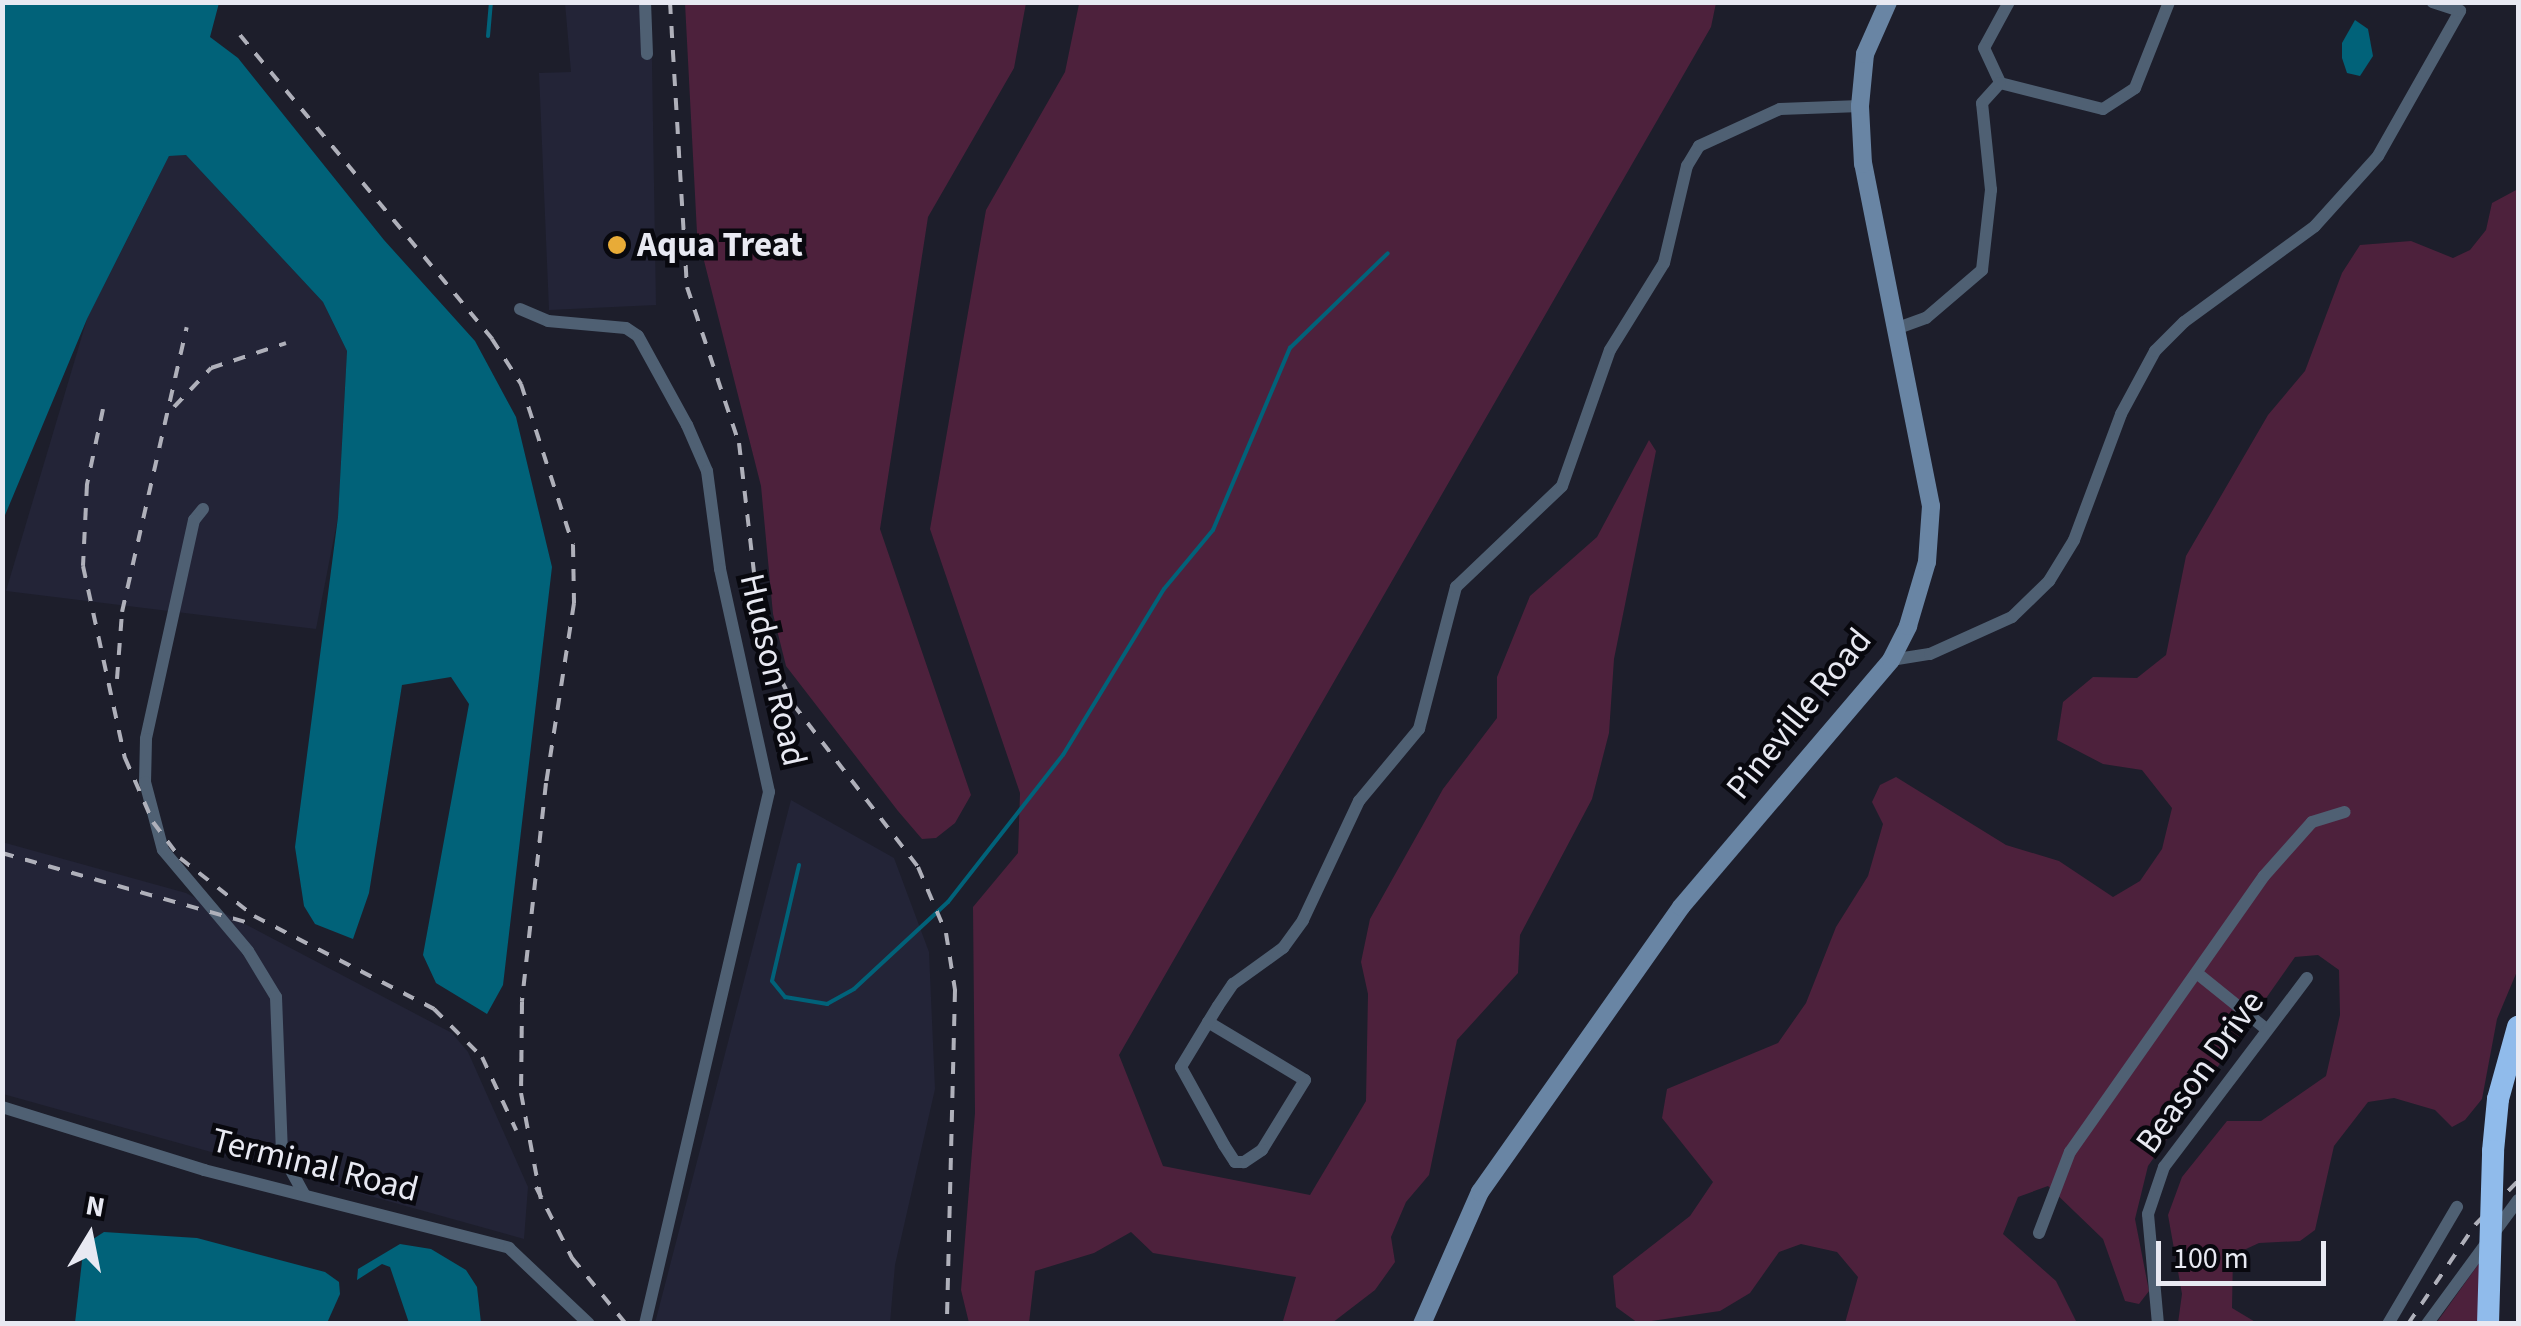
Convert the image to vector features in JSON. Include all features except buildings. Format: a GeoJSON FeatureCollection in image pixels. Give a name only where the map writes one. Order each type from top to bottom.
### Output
{"type":"FeatureCollection","features":[{"type":"Feature","properties":{"kind":"highway"},"geometry":{"type":"LineString","coordinates":[[2488,1324],[2498,1098],[2518,1027]]}},
{"type":"Feature","properties":{"kind":"main road","name":"Pineville Road"},"geometry":{"type":"LineString","coordinates":[[1422,1324],[1480,1192],[1681,907],[1892,660],[1928,562],[1930,506],[1863,164],[1860,106],[1865,54],[1888,2]]}},
{"type":"Feature","properties":{"kind":"street"},"geometry":{"type":"LineString","coordinates":[[645,2],[648,54]]}},
{"type":"Feature","properties":{"kind":"street"},"geometry":{"type":"LineString","coordinates":[[2000,83],[1984,48],[2009,2]]}},
{"type":"Feature","properties":{"kind":"street"},"geometry":{"type":"LineString","coordinates":[[2000,83],[2110,109],[2136,88],[2169,2]]}},
{"type":"Feature","properties":{"kind":"street"},"geometry":{"type":"LineString","coordinates":[[1892,660],[1930,654],[2012,617],[2049,581],[2074,540],[2121,414],[2155,351],[2350,193],[2460,11],[2432,2]]}},
{"type":"Feature","properties":{"kind":"street"},"geometry":{"type":"LineString","coordinates":[[1898,328],[1926,318],[1982,270],[1991,190],[1982,103],[2000,83]]}},
{"type":"Feature","properties":{"kind":"street"},"geometry":{"type":"LineString","coordinates":[[1208,1022],[1305,1080],[1262,1150],[1244,1162],[1236,1162],[1224,1145],[1181,1067],[1208,1022],[1233,984],[1283,948],[1303,920],[1359,801],[1419,729],[1456,587],[1562,486],[1610,350],[1664,263],[1687,166],[1698,146],[1780,108],[1860,106]]}},
{"type":"Feature","properties":{"kind":"street","name":"Hudson Road"},"geometry":{"type":"LineString","coordinates":[[520,309],[548,321],[599,324],[638,336],[688,424],[707,470],[720,568],[770,792],[644,1324]]}},
{"type":"Feature","properties":{"kind":"street"},"geometry":{"type":"LineString","coordinates":[[203,508],[194,520],[146,739],[145,782],[163,850],[248,950],[276,997],[282,1154],[304,1194]]}},
{"type":"Feature","properties":{"kind":"street"},"geometry":{"type":"LineString","coordinates":[[2038,1234],[2070,1152],[2264,876],[2312,822],[2346,812]]}},
{"type":"Feature","properties":{"kind":"street"},"geometry":{"type":"LineString","coordinates":[[2198,974],[2265,1028]]}},
{"type":"Feature","properties":{"kind":"street","name":"Beason Drive"},"geometry":{"type":"LineString","coordinates":[[2158,1324],[2148,1214],[2164,1166],[2265,1028],[2307,978]]}},
{"type":"Feature","properties":{"kind":"street","name":"Terminal Road"},"geometry":{"type":"LineString","coordinates":[[2,1107],[304,1194],[510,1248],[589,1324]]}},
{"type":"Feature","properties":{"kind":"street"},"geometry":{"type":"LineString","coordinates":[[2426,1324],[2518,1200]]}},
{"type":"Feature","properties":{"kind":"street"},"geometry":{"type":"LineString","coordinates":[[2388,1324],[2456,1207]]}},
{"type":"Feature","properties":{"kind":"shaded area"},"geometry":{"type":"Polygon","coordinates":[[[565,3],[651,3],[656,305],[549,310],[539,73],[571,72],[565,3]]]}},
{"type":"Feature","properties":{"kind":"shaded area"},"geometry":{"type":"Polygon","coordinates":[[[685,3],[1026,3],[1014,68],[928,217],[880,529],[971,795],[955,823],[936,838],[922,839],[786,666],[773,614],[761,486],[697,233],[685,3]]]}},
{"type":"Feature","properties":{"kind":"shaded area"},"geometry":{"type":"Polygon","coordinates":[[[1716,3],[1711,27],[1119,1055],[1163,1166],[1310,1195],[1366,1101],[1368,994],[1361,962],[1370,919],[1443,789],[1497,718],[1497,677],[1530,596],[1597,537],[1649,440],[1656,451],[1614,659],[1609,733],[1592,799],[1520,935],[1518,973],[1457,1040],[1429,1175],[1406,1202],[1391,1237],[1395,1262],[1375,1290],[1332,1323],[1283,1321],[1296,1277],[1153,1253],[1131,1232],[1094,1253],[1035,1271],[1029,1323],[969,1323],[961,1290],[975,1113],[973,907],[1018,853],[1020,793],[930,529],[986,210],[1065,72],[1079,4],[1716,3]]]}},
{"type":"Feature","properties":{"kind":"shaded area"},"geometry":{"type":"Polygon","coordinates":[[[186,155],[323,302],[347,351],[338,517],[316,629],[6,591],[87,319],[169,156],[186,155]]]}},
{"type":"Feature","properties":{"kind":"shaded area"},"geometry":{"type":"Polygon","coordinates":[[[2518,189],[2518,969],[2497,1019],[2482,1099],[2465,1120],[2452,1127],[2435,1110],[2394,1098],[2368,1102],[2334,1146],[2315,1230],[2300,1241],[2259,1243],[2233,1255],[2232,1308],[2257,1323],[2178,1323],[2182,1294],[2168,1215],[2182,1177],[2227,1121],[2261,1121],[2326,1076],[2340,1015],[2339,970],[2318,955],[2295,957],[2148,1166],[2135,1219],[2149,1291],[2139,1304],[2125,1301],[2103,1239],[2048,1186],[2018,1197],[2003,1234],[2056,1281],[2077,1323],[1845,1323],[1858,1277],[1837,1252],[1801,1244],[1779,1252],[1750,1293],[1720,1311],[1638,1323],[1616,1307],[1613,1276],[1690,1216],[1713,1182],[1662,1118],[1667,1089],[1778,1043],[1806,1003],[1836,927],[1868,876],[1883,824],[1872,802],[1880,785],[1896,777],[2006,845],[2059,861],[2113,897],[2140,881],[2162,849],[2172,808],[2142,770],[2103,764],[2057,740],[2063,702],[2093,677],[2137,678],[2166,655],[2186,556],[2268,415],[2305,371],[2342,273],[2360,245],[2411,241],[2453,258],[2470,250],[2486,230],[2492,203],[2518,189]]]}},
{"type":"Feature","properties":{"kind":"shaded area"},"geometry":{"type":"Polygon","coordinates":[[[791,800],[894,858],[929,952],[935,1089],[895,1265],[890,1323],[655,1323],[791,800]]]}},
{"type":"Feature","properties":{"kind":"shaded area"},"geometry":{"type":"Polygon","coordinates":[[[2,842],[186,893],[452,1033],[468,1052],[528,1187],[524,1239],[3,1094],[2,842]]]}},
{"type":"Feature","properties":{"kind":"shaded area"},"geometry":{"type":"Polygon","coordinates":[[[2480,1262],[2478,1323],[2436,1324],[2437,1322],[2480,1262]]]}},
{"type":"Feature","properties":{"kind":"water"},"geometry":{"type":"Polygon","coordinates":[[[3,2],[219,3],[210,37],[238,58],[384,240],[475,341],[516,417],[552,567],[503,985],[487,1014],[436,983],[423,955],[469,704],[451,677],[402,685],[369,893],[353,939],[315,924],[304,906],[295,847],[338,517],[347,351],[323,302],[186,155],[169,156],[87,319],[3,520],[3,2]]]}},
{"type":"Feature","properties":{"kind":"water"},"geometry":{"type":"Polygon","coordinates":[[[2355,20],[2368,29],[2373,56],[2360,76],[2347,73],[2342,58],[2342,43],[2355,20]]]}},
{"type":"Feature","properties":{"kind":"water"},"geometry":{"type":"Polygon","coordinates":[[[104,1232],[197,1238],[325,1272],[339,1282],[340,1294],[327,1323],[75,1323],[82,1261],[90,1241],[104,1232]]]}},
{"type":"Feature","properties":{"kind":"water"},"geometry":{"type":"Polygon","coordinates":[[[400,1244],[431,1249],[466,1270],[477,1287],[481,1323],[409,1323],[390,1267],[382,1264],[357,1280],[358,1269],[400,1244]]]}},
{"type":"Feature","properties":{"kind":"waterway"},"geometry":{"type":"LineString","coordinates":[[488,36],[491,2]]}},
{"type":"Feature","properties":{"kind":"waterway"},"geometry":{"type":"LineString","coordinates":[[799,865],[772,981],[785,997],[827,1004],[854,989],[948,902],[1063,755],[1164,589],[1213,530],[1290,348],[1388,253]]}},
{"type":"Feature","properties":{"kind":"railway"},"geometry":{"type":"LineString","coordinates":[[670,2],[687,287],[739,443],[759,617],[771,659],[793,704],[918,867],[946,933],[955,990],[947,1324]]}},
{"type":"Feature","properties":{"kind":"railway"},"geometry":{"type":"LineString","coordinates":[[240,35],[492,339],[521,384],[573,545],[574,603],[546,783],[522,1002],[521,1093],[541,1200]]}},
{"type":"Feature","properties":{"kind":"railway"},"geometry":{"type":"LineString","coordinates":[[117,679],[122,612],[187,327]]}},
{"type":"Feature","properties":{"kind":"railway"},"geometry":{"type":"LineString","coordinates":[[174,407],[211,368],[286,343]]}},
{"type":"Feature","properties":{"kind":"railway"},"geometry":{"type":"LineString","coordinates":[[103,409],[87,484],[83,566],[125,758],[153,822],[180,858],[254,916],[434,1009],[482,1057],[516,1130]]}},
{"type":"Feature","properties":{"kind":"railway"},"geometry":{"type":"LineString","coordinates":[[2,853],[253,924]]}},
{"type":"Feature","properties":{"kind":"railway"},"geometry":{"type":"LineString","coordinates":[[2408,1324],[2475,1225],[2518,1181]]}},
{"type":"Feature","properties":{"kind":"railway"},"geometry":{"type":"LineString","coordinates":[[536,1187],[572,1258],[626,1324]]}},
{"type":"Feature","properties":{"kind":"place","name":"Aqua Treat"},"geometry":{"type":"Point","coordinates":[617,245]}}]}
